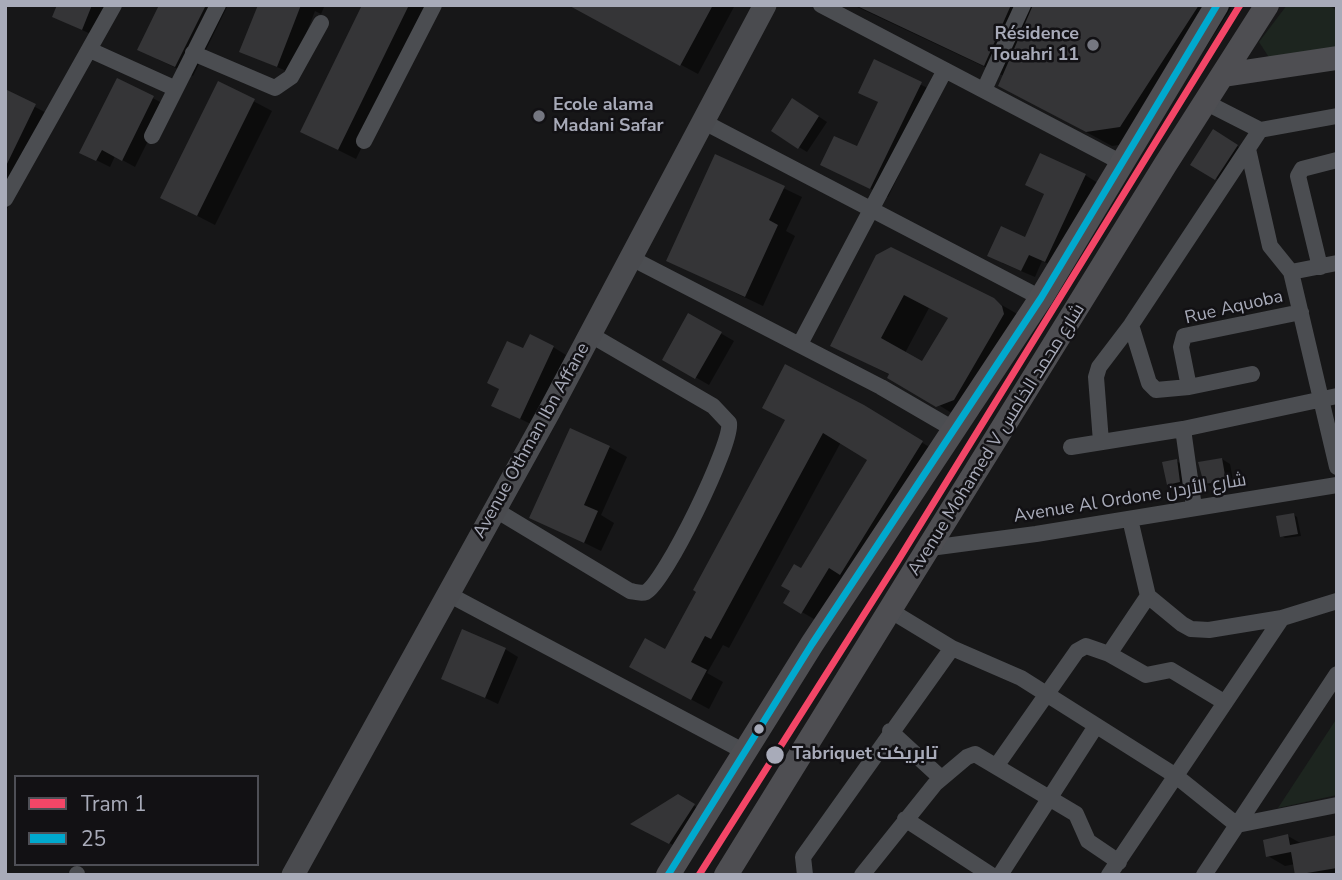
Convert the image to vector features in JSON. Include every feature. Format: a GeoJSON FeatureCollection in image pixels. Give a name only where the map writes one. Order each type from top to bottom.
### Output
{"type":"FeatureCollection","features":[{"type":"Feature","properties":{"kind":"main road"},"geometry":{"type":"LineString","coordinates":[[668,875],[812,644],[1041,298],[1124,164],[1217,5]]}},
{"type":"Feature","properties":{"kind":"main road","name":"Avenue Mohamed V شارع محمد الخامس"},"geometry":{"type":"LineString","coordinates":[[726,875],[1267,5]]}},
{"type":"Feature","properties":{"kind":"main road"},"geometry":{"type":"LineString","coordinates":[[1224,75],[1337,58]]}},
{"type":"Feature","properties":{"kind":"street"},"geometry":{"type":"LineString","coordinates":[[5,199],[114,5]]}},
{"type":"Feature","properties":{"kind":"street"},"geometry":{"type":"LineString","coordinates":[[152,136],[218,5]]}},
{"type":"Feature","properties":{"kind":"street"},"geometry":{"type":"LineString","coordinates":[[364,141],[435,5]]}},
{"type":"Feature","properties":{"kind":"street","name":"Avenue Othman Ibn Affane"},"geometry":{"type":"LineString","coordinates":[[293,875],[591,335],[765,5]]}},
{"type":"Feature","properties":{"kind":"street"},"geometry":{"type":"LineString","coordinates":[[821,5],[1124,164]]}},
{"type":"Feature","properties":{"kind":"street"},"geometry":{"type":"LineString","coordinates":[[984,90],[1023,5]]}},
{"type":"Feature","properties":{"kind":"street"},"geometry":{"type":"LineString","coordinates":[[193,53],[262,86],[275,88],[291,77],[321,23]]}},
{"type":"Feature","properties":{"kind":"street"},"geometry":{"type":"LineString","coordinates":[[90,50],[174,88]]}},
{"type":"Feature","properties":{"kind":"street"},"geometry":{"type":"LineString","coordinates":[[800,344],[945,70]]}},
{"type":"Feature","properties":{"kind":"street"},"geometry":{"type":"LineString","coordinates":[[1205,102],[1260,131],[1337,116]]}},
{"type":"Feature","properties":{"kind":"street"},"geometry":{"type":"LineString","coordinates":[[702,121],[1041,298]]}},
{"type":"Feature","properties":{"kind":"street"},"geometry":{"type":"LineString","coordinates":[[1101,442],[1097,373],[1260,131]]}},
{"type":"Feature","properties":{"kind":"street"},"geometry":{"type":"LineString","coordinates":[[1248,149],[1269,246],[1291,272],[1301,312],[1330,399],[1337,467]]}},
{"type":"Feature","properties":{"kind":"street"},"geometry":{"type":"LineString","coordinates":[[1320,267],[1298,176],[1301,169],[1337,160]]}},
{"type":"Feature","properties":{"kind":"street"},"geometry":{"type":"LineString","coordinates":[[631,258],[800,344],[955,430]]}},
{"type":"Feature","properties":{"kind":"street"},"geometry":{"type":"LineString","coordinates":[[1291,272],[1337,263]]}},
{"type":"Feature","properties":{"kind":"street","name":"Rue Aquoba"},"geometry":{"type":"LineString","coordinates":[[1189,387],[1181,346],[1184,336],[1301,312]]}},
{"type":"Feature","properties":{"kind":"street"},"geometry":{"type":"LineString","coordinates":[[1131,325],[1152,387],[1162,391],[1252,374]]}},
{"type":"Feature","properties":{"kind":"street"},"geometry":{"type":"LineString","coordinates":[[494,509],[630,591],[642,593],[650,589],[669,562],[724,449],[729,423],[713,406],[591,335]]}},
{"type":"Feature","properties":{"kind":"street"},"geometry":{"type":"LineString","coordinates":[[1071,447],[1183,429],[1330,399]]}},
{"type":"Feature","properties":{"kind":"street"},"geometry":{"type":"LineString","coordinates":[[1183,429],[1194,508]]}},
{"type":"Feature","properties":{"kind":"street","name":"Avenue Al Ordone شارع الأردن"},"geometry":{"type":"LineString","coordinates":[[930,548],[1337,485]]}},
{"type":"Feature","properties":{"kind":"street"},"geometry":{"type":"LineString","coordinates":[[1130,519],[1148,596],[1182,624],[1199,631],[1282,618],[1337,601]]}},
{"type":"Feature","properties":{"kind":"street"},"geometry":{"type":"LineString","coordinates":[[448,594],[746,752]]}},
{"type":"Feature","properties":{"kind":"street"},"geometry":{"type":"LineString","coordinates":[[1109,654],[1148,596]]}},
{"type":"Feature","properties":{"kind":"street"},"geometry":{"type":"LineString","coordinates":[[891,611],[952,648],[1021,677],[1176,776],[1237,825]]}},
{"type":"Feature","properties":{"kind":"street"},"geometry":{"type":"LineString","coordinates":[[863,875],[905,819],[942,778],[972,755],[997,765],[1049,800],[1076,814],[1088,841],[1114,868],[1282,618]]}},
{"type":"Feature","properties":{"kind":"street"},"geometry":{"type":"LineString","coordinates":[[997,765],[1081,648],[1092,647],[1109,654],[1146,675],[1171,670],[1224,702]]}},
{"type":"Feature","properties":{"kind":"street"},"geometry":{"type":"LineString","coordinates":[[805,875],[803,857],[890,731],[952,648]]}},
{"type":"Feature","properties":{"kind":"street"},"geometry":{"type":"LineString","coordinates":[[1204,875],[1337,674]]}},
{"type":"Feature","properties":{"kind":"street"},"geometry":{"type":"LineString","coordinates":[[1000,875],[1096,726]]}},
{"type":"Feature","properties":{"kind":"street"},"geometry":{"type":"LineString","coordinates":[[890,731],[942,778]]}},
{"type":"Feature","properties":{"kind":"street"},"geometry":{"type":"LineString","coordinates":[[1237,825],[1337,805]]}},
{"type":"Feature","properties":{"kind":"street"},"geometry":{"type":"LineString","coordinates":[[905,819],[991,875]]}},
{"type":"Feature","properties":{"kind":"shaded area"},"geometry":{"type":"Polygon","coordinates":[[[1287,5],[1329,5],[1337,11],[1337,51],[1270,59],[1259,42],[1287,5]]]}},
{"type":"Feature","properties":{"kind":"shaded area"},"geometry":{"type":"Polygon","coordinates":[[[1337,718],[1337,795],[1278,808],[1337,718]]]}},
{"type":"Feature","properties":{"kind":"building"},"geometry":{"type":"Polygon","coordinates":[[[57,5],[92,5],[82,30],[52,17],[57,5]]]}},
{"type":"Feature","properties":{"kind":"building"},"geometry":{"type":"Polygon","coordinates":[[[159,5],[206,5],[175,67],[137,50],[159,5]]]}},
{"type":"Feature","properties":{"kind":"building"},"geometry":{"type":"Polygon","coordinates":[[[258,5],[301,5],[277,67],[239,52],[258,5]]]}},
{"type":"Feature","properties":{"kind":"building"},"geometry":{"type":"Polygon","coordinates":[[[362,5],[409,5],[338,150],[300,132],[362,5]]]}},
{"type":"Feature","properties":{"kind":"building"},"geometry":{"type":"Polygon","coordinates":[[[568,5],[713,5],[680,66],[568,5]]]}},
{"type":"Feature","properties":{"kind":"building"},"geometry":{"type":"Polygon","coordinates":[[[855,5],[1011,5],[984,66],[855,5]]]}},
{"type":"Feature","properties":{"kind":"building","name":"Résidence Touahri 11"},"geometry":{"type":"Polygon","coordinates":[[[1033,5],[1199,5],[1120,127],[1086,132],[998,86],[1033,5]]]}},
{"type":"Feature","properties":{"kind":"building"},"geometry":{"type":"Polygon","coordinates":[[[874,59],[922,82],[870,189],[820,165],[834,136],[857,146],[878,102],[858,93],[874,59]]]}},
{"type":"Feature","properties":{"kind":"building"},"geometry":{"type":"Polygon","coordinates":[[[117,78],[154,96],[122,161],[102,150],[96,161],[79,153],[117,78]]]}},
{"type":"Feature","properties":{"kind":"building"},"geometry":{"type":"Polygon","coordinates":[[[218,81],[255,99],[197,216],[160,198],[218,81]]]}},
{"type":"Feature","properties":{"kind":"building"},"geometry":{"type":"Polygon","coordinates":[[[5,89],[36,104],[5,168],[5,89]]]}},
{"type":"Feature","properties":{"kind":"building"},"geometry":{"type":"Polygon","coordinates":[[[792,98],[819,116],[798,149],[771,131],[792,98]]]}},
{"type":"Feature","properties":{"kind":"building"},"geometry":{"type":"Polygon","coordinates":[[[1213,129],[1238,145],[1215,180],[1190,165],[1213,129]]]}},
{"type":"Feature","properties":{"kind":"building"},"geometry":{"type":"Polygon","coordinates":[[[1040,153],[1086,174],[1045,262],[1029,255],[1021,271],[987,256],[1001,226],[1025,237],[1044,194],[1025,185],[1040,153]]]}},
{"type":"Feature","properties":{"kind":"building"},"geometry":{"type":"Polygon","coordinates":[[[715,154],[785,186],[769,220],[778,225],[745,297],[666,261],[715,154]]]}},
{"type":"Feature","properties":{"kind":"building"},"geometry":{"type":"Polygon","coordinates":[[[891,247],[994,298],[1002,306],[1004,314],[954,400],[936,407],[887,378],[889,374],[830,346],[876,255],[891,247]],[[904,295],[881,338],[922,361],[948,318],[904,295]]]}},
{"type":"Feature","properties":{"kind":"building"},"geometry":{"type":"Polygon","coordinates":[[[688,313],[722,332],[695,379],[662,360],[688,313]]]}},
{"type":"Feature","properties":{"kind":"building"},"geometry":{"type":"Polygon","coordinates":[[[530,334],[554,346],[520,419],[491,406],[499,389],[487,383],[507,341],[523,348],[530,334]]]}},
{"type":"Feature","properties":{"kind":"building"},"geometry":{"type":"Polygon","coordinates":[[[785,364],[864,405],[923,441],[840,575],[829,568],[801,614],[783,603],[790,591],[781,586],[794,564],[801,568],[867,460],[823,433],[711,639],[705,636],[691,662],[707,670],[691,700],[629,667],[645,638],[665,649],[696,592],[693,590],[785,420],[762,408],[785,364]]]}},
{"type":"Feature","properties":{"kind":"building"},"geometry":{"type":"Polygon","coordinates":[[[570,428],[610,446],[584,505],[598,511],[584,543],[529,518],[570,428]]]}},
{"type":"Feature","properties":{"kind":"building"},"geometry":{"type":"Polygon","coordinates":[[[1222,458],[1226,481],[1204,484],[1198,462],[1222,458]]]}},
{"type":"Feature","properties":{"kind":"building"},"geometry":{"type":"Polygon","coordinates":[[[1177,459],[1180,482],[1167,485],[1162,462],[1177,459]]]}},
{"type":"Feature","properties":{"kind":"building"},"geometry":{"type":"Polygon","coordinates":[[[1294,513],[1298,534],[1280,537],[1276,516],[1294,513]]]}},
{"type":"Feature","properties":{"kind":"building"},"geometry":{"type":"Polygon","coordinates":[[[462,629],[506,648],[485,698],[441,679],[462,629]]]}},
{"type":"Feature","properties":{"kind":"building"},"geometry":{"type":"Polygon","coordinates":[[[678,794],[695,804],[669,844],[630,824],[678,794]]]}},
{"type":"Feature","properties":{"kind":"building"},"geometry":{"type":"Polygon","coordinates":[[[1288,834],[1290,845],[1337,835],[1337,868],[1295,875],[1291,852],[1266,857],[1263,840],[1288,834]]]}},
{"type":"Feature","properties":{"kind":"tram line","name":"1"},"geometry":{"type":"LineString","coordinates":[[699,875],[896,564],[1240,5]]}},
{"type":"Feature","properties":{"kind":"transit line","name":"25"},"geometry":{"type":"LineString","coordinates":[[668,875],[812,644],[1041,298],[1217,5]]}},
{"type":"Feature","properties":{"kind":"place","name":"Résidence Touahri 11"},"geometry":{"type":"Point","coordinates":[1093,45]}},
{"type":"Feature","properties":{"kind":"place","name":"Ecole alama Madani Safar"},"geometry":{"type":"Point","coordinates":[539,116]}},
{"type":"Feature","properties":{"kind":"place","name":"Tabriquet تابريكت"},"geometry":{"type":"Point","coordinates":[775,755]}}]}
